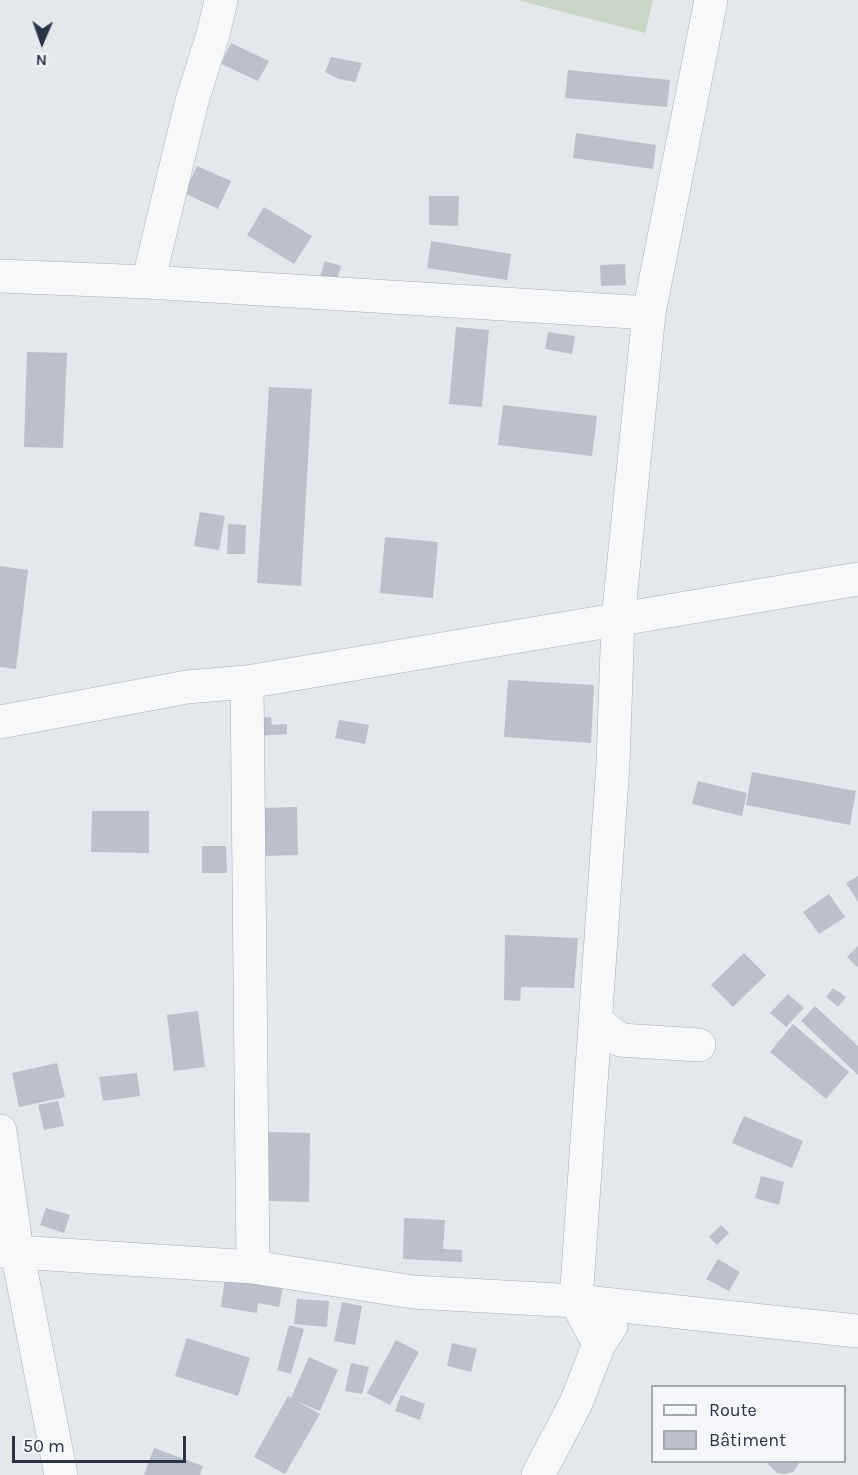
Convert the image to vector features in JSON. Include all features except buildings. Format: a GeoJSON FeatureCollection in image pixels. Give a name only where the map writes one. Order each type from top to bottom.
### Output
{"type":"FeatureCollection","features":[{"type":"Feature","properties":{"kind":"street"},"geometry":{"type":"LineString","coordinates":[[148,282],[192,101],[214,32],[221,0]]}},
{"type":"Feature","properties":{"kind":"street"},"geometry":{"type":"LineString","coordinates":[[599,1344],[576,1301],[603,1039],[618,620],[649,314],[711,0]]}},
{"type":"Feature","properties":{"kind":"street"},"geometry":{"type":"LineString","coordinates":[[0,276],[148,282],[649,314]]}},
{"type":"Feature","properties":{"kind":"street"},"geometry":{"type":"LineString","coordinates":[[0,722],[187,687],[247,682],[858,579]]}},
{"type":"Feature","properties":{"kind":"street"},"geometry":{"type":"LineString","coordinates":[[247,682],[253,1267]]}},
{"type":"Feature","properties":{"kind":"street"},"geometry":{"type":"LineString","coordinates":[[603,1039],[699,1045]]}},
{"type":"Feature","properties":{"kind":"street"},"geometry":{"type":"LineString","coordinates":[[0,1131],[9,1251],[61,1475]]}},
{"type":"Feature","properties":{"kind":"street"},"geometry":{"type":"LineString","coordinates":[[9,1251],[253,1267],[413,1292],[576,1301],[858,1331]]}},
{"type":"Feature","properties":{"kind":"street"},"geometry":{"type":"LineString","coordinates":[[538,1475],[576,1403],[599,1344],[624,1306]]}},
{"type":"Feature","properties":{"kind":"green space"},"geometry":{"type":"Polygon","coordinates":[[[517,0],[653,0],[645,33],[517,0]]]}}]}
